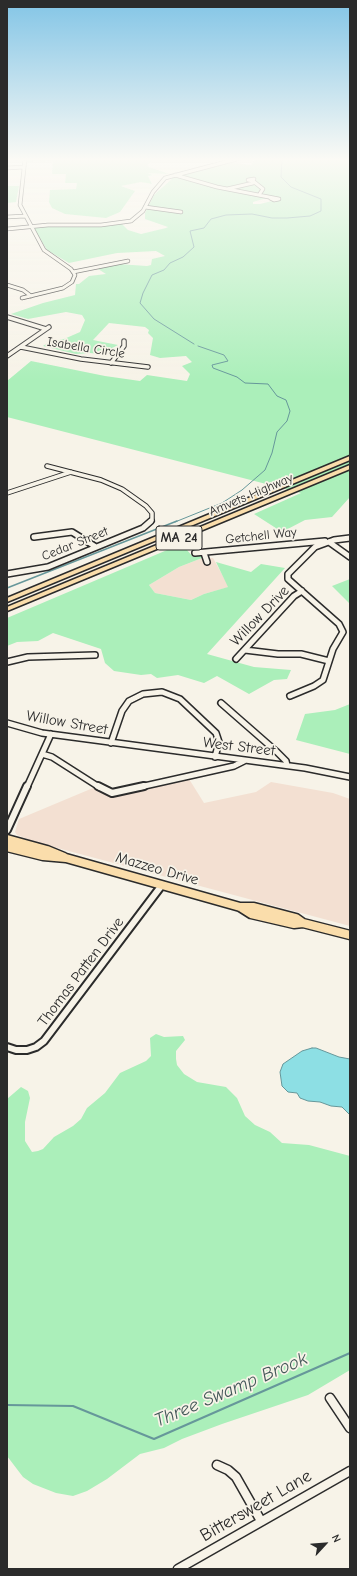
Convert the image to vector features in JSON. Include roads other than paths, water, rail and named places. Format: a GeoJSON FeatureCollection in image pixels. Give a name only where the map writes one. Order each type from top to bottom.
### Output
{"type":"FeatureCollection","features":[{"type":"Feature","properties":{"kind":"highway","name":"Amvets Highway"},"geometry":{"type":"LineString","coordinates":[[7,600],[350,458]]}},
{"type":"Feature","properties":{"kind":"highway","name":"Amvets Highway"},"geometry":{"type":"LineString","coordinates":[[7,609],[350,467]]}},
{"type":"Feature","properties":{"kind":"main road"},"geometry":{"type":"LineString","coordinates":[[7,840],[28,849]]}},
{"type":"Feature","properties":{"kind":"main road"},"geometry":{"type":"LineString","coordinates":[[7,847],[28,849]]}},
{"type":"Feature","properties":{"kind":"main road","name":"Mazzeo Drive"},"geometry":{"type":"LineString","coordinates":[[28,849],[48,857],[66,858],[240,907],[248,913],[262,917],[294,924],[302,923],[350,935]]}},
{"type":"Feature","properties":{"kind":"street"},"geometry":{"type":"LineString","coordinates":[[22,298],[55,291],[68,285],[74,278],[73,272],[44,250],[35,233]]}},
{"type":"Feature","properties":{"kind":"street"},"geometry":{"type":"LineString","coordinates":[[73,272],[128,261]]}},
{"type":"Feature","properties":{"kind":"street"},"geometry":{"type":"LineString","coordinates":[[7,285],[23,290],[31,296]]}},
{"type":"Feature","properties":{"kind":"street"},"geometry":{"type":"LineString","coordinates":[[7,317],[48,328],[7,356]]}},
{"type":"Feature","properties":{"kind":"street"},"geometry":{"type":"LineString","coordinates":[[112,362],[124,346],[124,341]]}},
{"type":"Feature","properties":{"kind":"street","name":"Isabella Circle"},"geometry":{"type":"LineString","coordinates":[[21,347],[69,357],[148,367]]}},
{"type":"Feature","properties":{"kind":"street"},"geometry":{"type":"LineString","coordinates":[[47,466],[70,472]]}},
{"type":"Feature","properties":{"kind":"street"},"geometry":{"type":"LineString","coordinates":[[7,492],[70,472]]}},
{"type":"Feature","properties":{"kind":"street","name":"Cedar Street"},"geometry":{"type":"LineString","coordinates":[[7,574],[43,569],[149,524],[153,518],[152,513],[135,496],[110,484],[70,472]]}},
{"type":"Feature","properties":{"kind":"street"},"geometry":{"type":"LineString","coordinates":[[34,537],[72,532],[96,547]]}},
{"type":"Feature","properties":{"kind":"street"},"geometry":{"type":"LineString","coordinates":[[290,696],[324,680],[333,649],[343,634],[343,629],[288,579],[288,574],[313,548],[330,542],[350,538]]}},
{"type":"Feature","properties":{"kind":"street","name":"Getchell Way"},"geometry":{"type":"LineString","coordinates":[[195,553],[303,542],[330,542]]}},
{"type":"Feature","properties":{"kind":"street"},"geometry":{"type":"LineString","coordinates":[[330,542],[350,557]]}},
{"type":"Feature","properties":{"kind":"street"},"geometry":{"type":"LineString","coordinates":[[204,553],[206,562]]}},
{"type":"Feature","properties":{"kind":"street","name":"Willow Drive"},"geometry":{"type":"LineString","coordinates":[[236,659],[294,596],[302,592]]}},
{"type":"Feature","properties":{"kind":"street"},"geometry":{"type":"LineString","coordinates":[[245,650],[274,654],[301,654],[329,661]]}},
{"type":"Feature","properties":{"kind":"street"},"geometry":{"type":"LineString","coordinates":[[7,662],[26,658],[95,655]]}},
{"type":"Feature","properties":{"kind":"street"},"geometry":{"type":"LineString","coordinates":[[112,743],[122,712],[129,701],[146,693],[162,692],[180,699],[216,733],[219,742],[215,757]]}},
{"type":"Feature","properties":{"kind":"street"},"geometry":{"type":"LineString","coordinates":[[221,703],[278,752],[286,761],[287,765]]}},
{"type":"Feature","properties":{"kind":"street","name":"Willow Street"},"geometry":{"type":"LineString","coordinates":[[7,723],[34,732],[124,744]]}},
{"type":"Feature","properties":{"kind":"street"},"geometry":{"type":"LineString","coordinates":[[7,830],[51,734]]}},
{"type":"Feature","properties":{"kind":"street","name":"West Street"},"geometry":{"type":"LineString","coordinates":[[124,744],[215,757],[287,765],[350,777]]}},
{"type":"Feature","properties":{"kind":"street"},"geometry":{"type":"LineString","coordinates":[[42,754],[54,758],[112,793],[234,766],[242,763],[244,760]]}},
{"type":"Feature","properties":{"kind":"street","name":"Thomas Patten Drive"},"geometry":{"type":"LineString","coordinates":[[7,1047],[16,1050],[27,1050],[36,1047],[44,1041],[162,885]]}},
{"type":"Feature","properties":{"kind":"street"},"geometry":{"type":"LineString","coordinates":[[330,1398],[350,1428]]}},
{"type":"Feature","properties":{"kind":"street"},"geometry":{"type":"LineString","coordinates":[[217,1465],[228,1470],[236,1477],[261,1521]]}},
{"type":"Feature","properties":{"kind":"street","name":"Bittersweet Lane"},"geometry":{"type":"LineString","coordinates":[[178,1569],[350,1470]]}},
{"type":"Feature","properties":{"kind":"water"},"geometry":{"type":"Polygon","coordinates":[[[312,1048],[350,1059],[350,1115],[342,1107],[308,1101],[300,1098],[297,1093],[288,1092],[282,1086],[280,1072],[283,1064],[302,1051],[312,1048]]]}},
{"type":"Feature","properties":{"kind":"waterway"},"geometry":{"type":"LineString","coordinates":[[190,233],[194,247],[183,257],[170,263],[164,270],[152,275],[140,303],[154,319],[194,344]]}},
{"type":"Feature","properties":{"kind":"waterway"},"geometry":{"type":"LineString","coordinates":[[175,522],[222,503],[242,490],[265,470],[272,453],[277,432],[287,421],[290,411],[286,400],[277,396],[268,384],[245,383],[237,377],[213,368],[212,365],[228,361],[224,355],[198,346]]}},
{"type":"Feature","properties":{"kind":"waterway"},"geometry":{"type":"LineString","coordinates":[[7,588],[177,521]]}},
{"type":"Feature","properties":{"kind":"waterway","name":"Three Swamp Brook"},"geometry":{"type":"LineString","coordinates":[[7,1405],[73,1406],[154,1439],[350,1353]]}}]}
